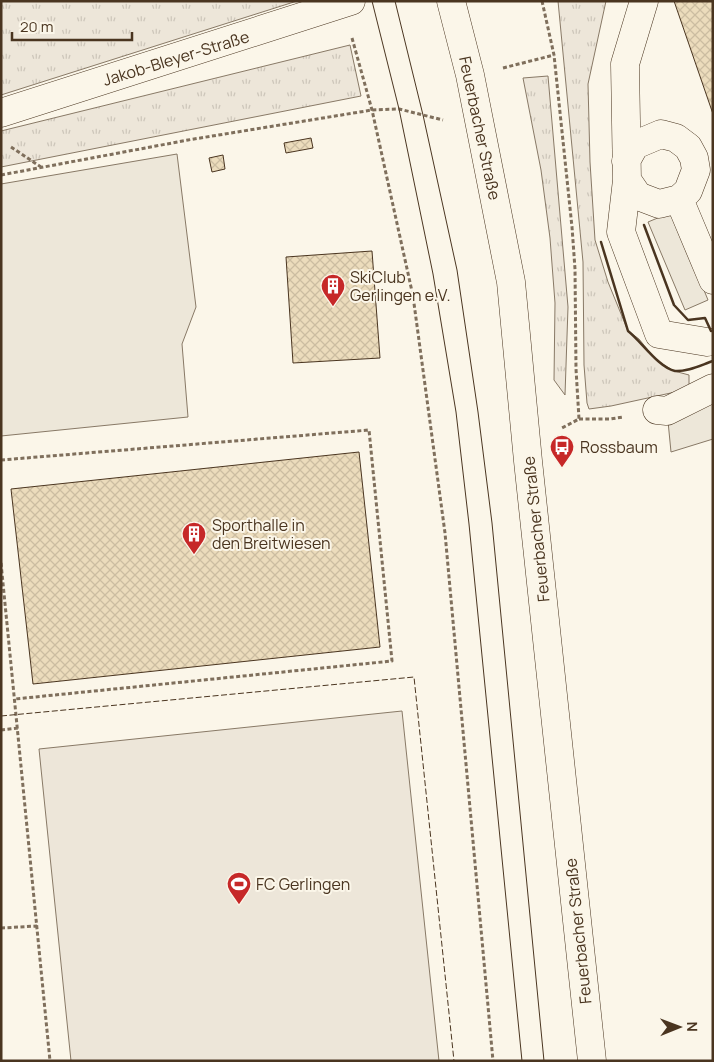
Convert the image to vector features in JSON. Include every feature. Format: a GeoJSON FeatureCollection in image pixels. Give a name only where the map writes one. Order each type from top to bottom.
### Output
{"type":"FeatureCollection","features":[{"type":"Feature","properties":{"kind":"main road","name":"Feuerbacher Straße"},"geometry":{"type":"LineString","coordinates":[[451,1],[470,76],[511,282],[528,461],[592,1061]]}},
{"type":"Feature","properties":{"kind":"main road"},"geometry":{"type":"LineString","coordinates":[[644,1],[624,64],[627,171],[621,232],[658,334],[707,342]]}},
{"type":"Feature","properties":{"kind":"main road","name":"Jakob-Bleyer-Straße"},"geometry":{"type":"LineString","coordinates":[[1,113],[346,3]]}},
{"type":"Feature","properties":{"kind":"main road"},"geometry":{"type":"LineString","coordinates":[[661,134],[676,138],[703,155],[688,191],[680,199],[659,204],[638,196],[627,171],[635,145],[661,134]]}},
{"type":"Feature","properties":{"kind":"main road"},"geometry":{"type":"LineString","coordinates":[[680,199],[713,280]]}},
{"type":"Feature","properties":{"kind":"main road"},"geometry":{"type":"LineString","coordinates":[[657,410],[666,411],[713,388]]}},
{"type":"Feature","properties":{"kind":"path"},"geometry":{"type":"LineString","coordinates":[[542,1],[554,55],[575,269],[576,369],[579,419]]}},
{"type":"Feature","properties":{"kind":"path"},"geometry":{"type":"LineString","coordinates":[[346,3],[413,296],[444,523],[493,1061]]}},
{"type":"Feature","properties":{"kind":"path"},"geometry":{"type":"LineString","coordinates":[[1,175],[188,140],[372,110]]}},
{"type":"Feature","properties":{"kind":"path"},"geometry":{"type":"LineString","coordinates":[[9,146],[42,167]]}},
{"type":"Feature","properties":{"kind":"path"},"geometry":{"type":"LineString","coordinates":[[558,430],[579,419],[610,419],[657,410]]}},
{"type":"Feature","properties":{"kind":"path"},"geometry":{"type":"LineString","coordinates":[[1,460],[369,430],[392,661],[15,699]]}},
{"type":"Feature","properties":{"kind":"path"},"geometry":{"type":"LineString","coordinates":[[1,563],[50,1061]]}},
{"type":"Feature","properties":{"kind":"path"},"geometry":{"type":"LineString","coordinates":[[1,730],[18,728]]}},
{"type":"Feature","properties":{"kind":"path"},"geometry":{"type":"LineString","coordinates":[[1,928],[37,926]]}},
{"type":"Feature","properties":{"kind":"green space"},"geometry":{"type":"Polygon","coordinates":[[[1,1],[297,1],[1,95],[1,1]]]}},
{"type":"Feature","properties":{"kind":"green space"},"geometry":{"type":"Polygon","coordinates":[[[558,1],[606,1],[588,84],[595,240],[608,282],[628,331],[639,339],[656,360],[674,371],[689,375],[689,389],[589,409],[584,365],[583,262],[558,1]]]}},
{"type":"Feature","properties":{"kind":"green space"},"geometry":{"type":"Polygon","coordinates":[[[350,45],[361,96],[1,167],[1,131],[350,45]]]}},
{"type":"Feature","properties":{"kind":"green space"},"geometry":{"type":"Polygon","coordinates":[[[548,76],[568,307],[565,395],[554,380],[555,303],[550,238],[541,170],[523,78],[548,76]]]}},
{"type":"Feature","properties":{"kind":"green space","name":"FC Gerlingen"},"geometry":{"type":"Polygon","coordinates":[[[402,711],[439,1061],[71,1061],[39,749],[402,711]]]}},
{"type":"Feature","properties":{"kind":"shaded area"},"geometry":{"type":"Polygon","coordinates":[[[177,154],[196,307],[182,344],[188,417],[1,436],[1,184],[177,154]]]}},
{"type":"Feature","properties":{"kind":"shaded area"},"geometry":{"type":"Polygon","coordinates":[[[672,212],[708,300],[685,310],[648,222],[672,212]]]}},
{"type":"Feature","properties":{"kind":"shaded area"},"geometry":{"type":"Polygon","coordinates":[[[713,395],[713,439],[671,452],[667,411],[713,395]]]}},
{"type":"Feature","properties":{"kind":"building"},"geometry":{"type":"Polygon","coordinates":[[[674,1],[713,1],[713,114],[674,1]]]}},
{"type":"Feature","properties":{"kind":"building"},"geometry":{"type":"Polygon","coordinates":[[[311,138],[313,148],[286,153],[284,143],[311,138]]]}},
{"type":"Feature","properties":{"kind":"building"},"geometry":{"type":"Polygon","coordinates":[[[223,155],[225,169],[212,172],[209,158],[223,155]]]}},
{"type":"Feature","properties":{"kind":"building","name":"SkiClub Gerlingen e.V."},"geometry":{"type":"Polygon","coordinates":[[[372,251],[380,358],[293,363],[286,257],[372,251]]]}},
{"type":"Feature","properties":{"kind":"building","name":"Sporthalle in den Breitwiesen"},"geometry":{"type":"Polygon","coordinates":[[[359,452],[380,647],[33,684],[11,489],[359,452]]]}},
{"type":"Feature","properties":{"kind":"tram line"},"geometry":{"type":"LineString","coordinates":[[372,1],[399,109],[433,274],[456,412],[469,524],[522,1061]]}},
{"type":"Feature","properties":{"kind":"tram line"},"geometry":{"type":"LineString","coordinates":[[395,1],[423,115],[457,270],[478,412],[492,523],[544,1061]]}},
{"type":"Feature","properties":{"kind":"fence"},"geometry":{"type":"LineString","coordinates":[[1,716],[414,677],[454,1061]]}},
{"type":"Feature","properties":{"kind":"wall"},"geometry":{"type":"LineString","coordinates":[[644,225],[674,305],[688,320],[705,318],[711,331]]}},
{"type":"Feature","properties":{"kind":"wall"},"geometry":{"type":"LineString","coordinates":[[601,242],[628,331],[657,360],[669,369],[680,371],[713,361]]}},
{"type":"Feature","properties":{"kind":"place","name":"SkiClub Gerlingen e.V."},"geometry":{"type":"Point","coordinates":[333,307]}},
{"type":"Feature","properties":{"kind":"place","name":"Rossbaum"},"geometry":{"type":"Point","coordinates":[562,468]}},
{"type":"Feature","properties":{"kind":"place","name":"Sporthalle in den Breitwiesen"},"geometry":{"type":"Point","coordinates":[194,555]}},
{"type":"Feature","properties":{"kind":"place","name":"FC Gerlingen"},"geometry":{"type":"Point","coordinates":[239,905]}}]}
